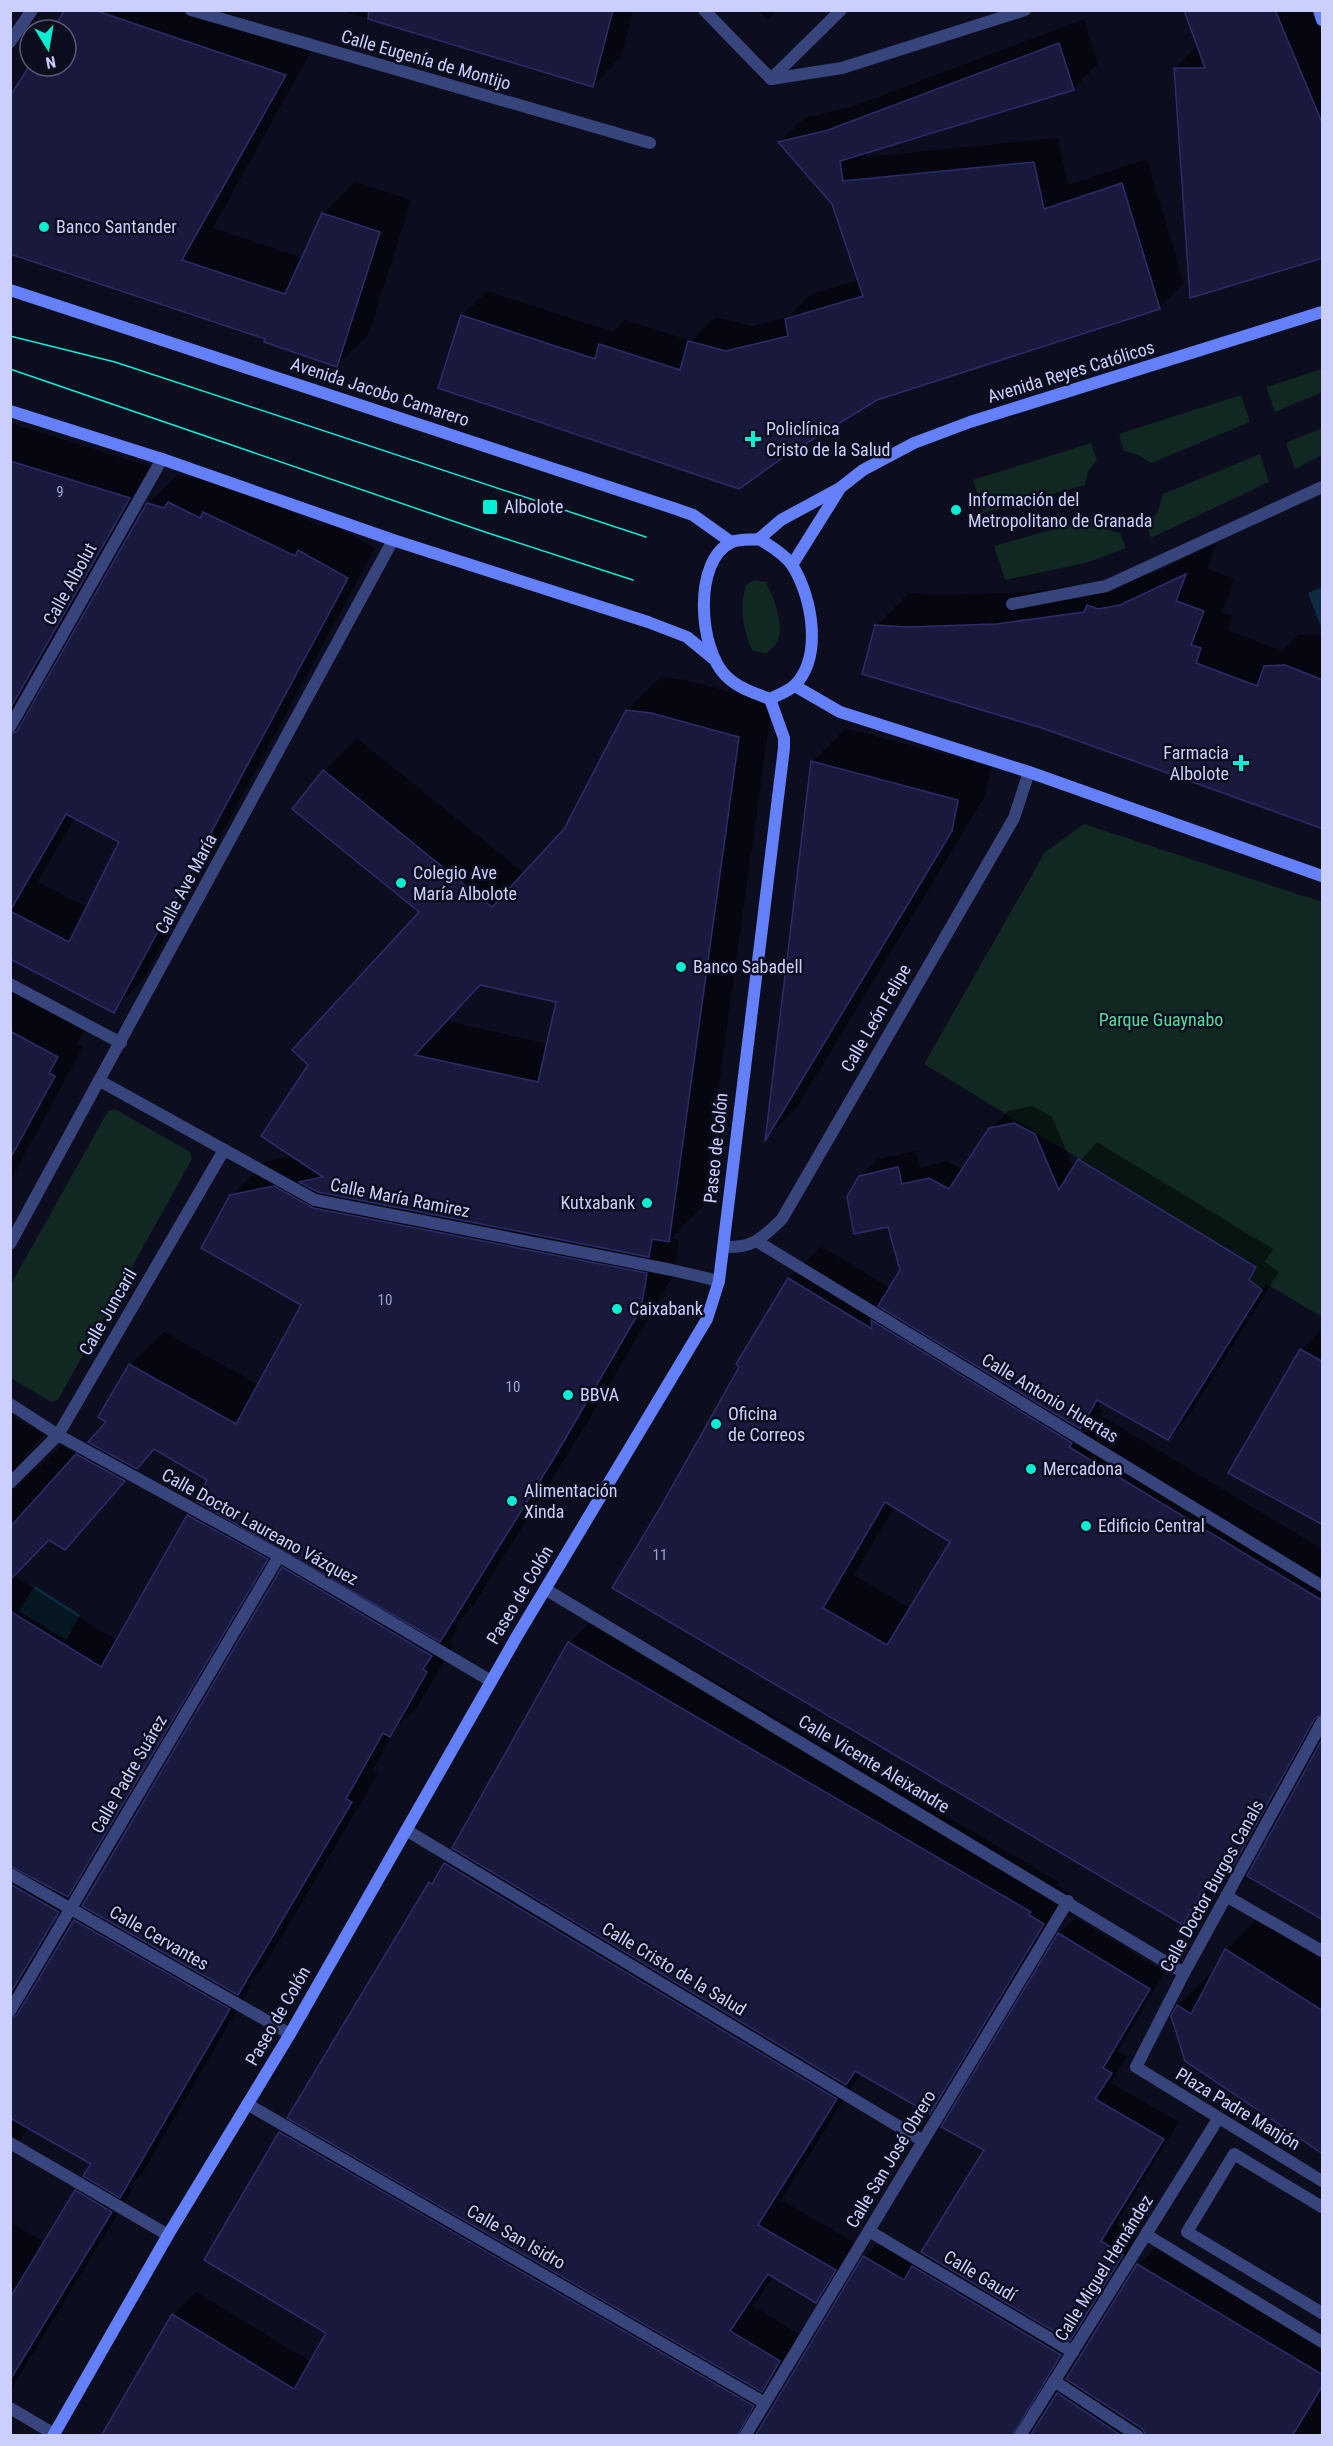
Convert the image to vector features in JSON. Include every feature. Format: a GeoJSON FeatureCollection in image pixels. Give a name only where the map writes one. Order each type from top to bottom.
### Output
{"type":"FeatureCollection","features":[{"type":"Feature","properties":{"kind":"street"},"geometry":{"type":"LineString","coordinates":[[10,42],[32,10]]}},
{"type":"Feature","properties":{"kind":"street","name":"Calle Eugenía de Montijo"},"geometry":{"type":"LineString","coordinates":[[191,10],[650,143]]}},
{"type":"Feature","properties":{"kind":"street"},"geometry":{"type":"LineString","coordinates":[[704,10],[771,79]]}},
{"type":"Feature","properties":{"kind":"street"},"geometry":{"type":"LineString","coordinates":[[771,79],[841,10]]}},
{"type":"Feature","properties":{"kind":"street"},"geometry":{"type":"LineString","coordinates":[[771,79],[842,68],[1025,10]]}},
{"type":"Feature","properties":{"kind":"street"},"geometry":{"type":"LineString","coordinates":[[1318,10],[1323,20]]}},
{"type":"Feature","properties":{"kind":"street","name":"Avenida Jacobo Camarero"},"geometry":{"type":"LineString","coordinates":[[10,290],[676,509],[693,516],[731,542]]}},
{"type":"Feature","properties":{"kind":"street","name":"Avenida Reyes Católicos"},"geometry":{"type":"LineString","coordinates":[[759,539],[781,520],[840,488],[863,470],[914,443],[970,422],[1323,312]]}},
{"type":"Feature","properties":{"kind":"street"},"geometry":{"type":"LineString","coordinates":[[10,411],[162,459],[393,540],[658,626],[687,637],[715,660]]}},
{"type":"Feature","properties":{"kind":"street","name":"Calle Albolut"},"geometry":{"type":"LineString","coordinates":[[10,727],[162,459]]}},
{"type":"Feature","properties":{"kind":"street"},"geometry":{"type":"LineString","coordinates":[[1012,604],[1106,586],[1323,487]]}},
{"type":"Feature","properties":{"kind":"street","name":"Avenida Reyes Católicos"},"geometry":{"type":"LineString","coordinates":[[792,565],[840,488]]}},
{"type":"Feature","properties":{"kind":"street"},"geometry":{"type":"LineString","coordinates":[[759,539],[778,551],[792,565],[806,597],[812,635],[808,663],[795,686],[770,699],[740,687],[724,675],[715,660],[706,632],[702,600],[706,578],[716,557],[731,542],[759,539]]}},
{"type":"Feature","properties":{"kind":"street","name":"Calle Ave María"},"geometry":{"type":"LineString","coordinates":[[10,1244],[393,540]]}},
{"type":"Feature","properties":{"kind":"street"},"geometry":{"type":"LineString","coordinates":[[795,686],[840,712],[1029,772],[1323,876]]}},
{"type":"Feature","properties":{"kind":"street","name":"Paseo de Colón"},"geometry":{"type":"LineString","coordinates":[[54,2435],[168,2235],[290,2034],[491,1680],[708,1319],[719,1281],[784,748],[784,738],[770,699]]}},
{"type":"Feature","properties":{"kind":"street","name":"Calle León Felipe"},"geometry":{"type":"LineString","coordinates":[[758,1242],[782,1219],[1014,818],[1029,772]]}},
{"type":"Feature","properties":{"kind":"street"},"geometry":{"type":"LineString","coordinates":[[10,984],[121,1043]]}},
{"type":"Feature","properties":{"kind":"street","name":"Calle María Ramirez"},"geometry":{"type":"LineString","coordinates":[[100,1081],[315,1200],[672,1269],[719,1281]]}},
{"type":"Feature","properties":{"kind":"street","name":"Calle Juncaril"},"geometry":{"type":"LineString","coordinates":[[10,1483],[58,1435],[224,1150]]}},
{"type":"Feature","properties":{"kind":"street"},"geometry":{"type":"LineString","coordinates":[[723,1247],[739,1247],[758,1242]]}},
{"type":"Feature","properties":{"kind":"street","name":"Calle Antonio Huertas"},"geometry":{"type":"LineString","coordinates":[[758,1242],[1323,1586]]}},
{"type":"Feature","properties":{"kind":"street","name":"Calle Doctor Laureano Vázquez"},"geometry":{"type":"LineString","coordinates":[[10,1404],[58,1435],[279,1556],[491,1680]]}},
{"type":"Feature","properties":{"kind":"street","name":"Calle Padre Suárez"},"geometry":{"type":"LineString","coordinates":[[10,2011],[279,1556]]}},
{"type":"Feature","properties":{"kind":"street","name":"Calle Vicente Aleixandre"},"geometry":{"type":"LineString","coordinates":[[545,1589],[1068,1901],[1184,1973]]}},
{"type":"Feature","properties":{"kind":"street","name":"Calle Doctor Burgos Canals"},"geometry":{"type":"LineString","coordinates":[[1136,2067],[1184,1973],[1323,1722]]}},
{"type":"Feature","properties":{"kind":"street","name":"Calle Cristo de la Salud"},"geometry":{"type":"LineString","coordinates":[[406,1830],[923,2140]]}},
{"type":"Feature","properties":{"kind":"street","name":"Calle Cervantes"},"geometry":{"type":"LineString","coordinates":[[10,1874],[290,2034]]}},
{"type":"Feature","properties":{"kind":"street"},"geometry":{"type":"LineString","coordinates":[[1226,1896],[1323,1951]]}},
{"type":"Feature","properties":{"kind":"street","name":"Calle San José Obrero"},"geometry":{"type":"LineString","coordinates":[[745,2436],[1068,1901]]}},
{"type":"Feature","properties":{"kind":"street","name":"Plaza Padre Manjón"},"geometry":{"type":"LineString","coordinates":[[1136,2067],[1218,2120],[1323,2181]]}},
{"type":"Feature","properties":{"kind":"street","name":"Calle San Isidro"},"geometry":{"type":"LineString","coordinates":[[247,2104],[765,2403]]}},
{"type":"Feature","properties":{"kind":"street","name":"Calle Miguel Hernández"},"geometry":{"type":"LineString","coordinates":[[1020,2436],[1218,2120]]}},
{"type":"Feature","properties":{"kind":"street"},"geometry":{"type":"LineString","coordinates":[[10,2143],[168,2235]]}},
{"type":"Feature","properties":{"kind":"street"},"geometry":{"type":"LineString","coordinates":[[1323,2207],[1234,2154],[1187,2232],[1323,2313]]}},
{"type":"Feature","properties":{"kind":"street","name":"Calle Gaudí"},"geometry":{"type":"LineString","coordinates":[[869,2231],[1072,2352]]}},
{"type":"Feature","properties":{"kind":"street"},"geometry":{"type":"LineString","coordinates":[[1147,2235],[1323,2343]]}},
{"type":"Feature","properties":{"kind":"street"},"geometry":{"type":"LineString","coordinates":[[1054,2381],[1138,2436]]}},
{"type":"Feature","properties":{"kind":"street"},"geometry":{"type":"LineString","coordinates":[[10,2408],[54,2435]]}},
{"type":"Feature","properties":{"kind":"green space"},"geometry":{"type":"Polygon","coordinates":[[[1322,369],[1322,392],[1275,412],[1266,387],[1322,369]]]}},
{"type":"Feature","properties":{"kind":"green space"},"geometry":{"type":"Polygon","coordinates":[[[1241,395],[1250,422],[1151,463],[1139,455],[1124,451],[1119,434],[1241,395]]]}},
{"type":"Feature","properties":{"kind":"green space"},"geometry":{"type":"Polygon","coordinates":[[[1322,428],[1322,455],[1295,469],[1286,443],[1322,428]]]}},
{"type":"Feature","properties":{"kind":"green space"},"geometry":{"type":"Polygon","coordinates":[[[1091,443],[1097,460],[1088,471],[1085,485],[983,513],[973,480],[1091,443]]]}},
{"type":"Feature","properties":{"kind":"green space"},"geometry":{"type":"Polygon","coordinates":[[[1260,454],[1269,482],[1151,538],[1147,524],[1158,511],[1163,494],[1260,454]]]}},
{"type":"Feature","properties":{"kind":"green space"},"geometry":{"type":"Polygon","coordinates":[[[1093,518],[1105,529],[1120,533],[1126,548],[1089,562],[1005,580],[994,546],[1093,518]]]}},
{"type":"Feature","properties":{"kind":"green space"},"geometry":{"type":"Polygon","coordinates":[[[754,580],[766,582],[779,621],[779,637],[776,644],[766,654],[752,650],[743,618],[746,585],[754,580]]]}},
{"type":"Feature","properties":{"kind":"green space","name":"Parque Guaynabo"},"geometry":{"type":"Polygon","coordinates":[[[1084,824],[1322,902],[1322,1317],[1266,1284],[1262,1290],[1249,1280],[1256,1267],[924,1064],[1045,852],[1084,824]]]}},
{"type":"Feature","properties":{"kind":"green space"},"geometry":{"type":"Polygon","coordinates":[[[115,1109],[190,1152],[192,1159],[58,1400],[51,1402],[11,1378],[11,1284],[108,1111],[115,1109]]]}},
{"type":"Feature","properties":{"kind":"water"},"geometry":{"type":"Polygon","coordinates":[[[1322,587],[1322,626],[1321,627],[1308,593],[1322,587]]]}},
{"type":"Feature","properties":{"kind":"water"},"geometry":{"type":"Polygon","coordinates":[[[35,1586],[80,1615],[66,1640],[19,1611],[35,1586]]]}},
{"type":"Feature","properties":{"kind":"building"},"geometry":{"type":"Polygon","coordinates":[[[65,10],[94,10],[286,75],[182,260],[285,294],[322,213],[380,232],[337,367],[264,342],[265,339],[10,254],[10,96],[22,78],[78,78],[78,18],[60,18],[65,10]]]}},
{"type":"Feature","properties":{"kind":"building"},"geometry":{"type":"Polygon","coordinates":[[[369,10],[613,10],[593,87],[368,19],[369,10]]]}},
{"type":"Feature","properties":{"kind":"building"},"geometry":{"type":"Polygon","coordinates":[[[1184,10],[1275,10],[1323,125],[1323,258],[1190,298],[1174,68],[1205,68],[1184,10]]]}},
{"type":"Feature","properties":{"kind":"building"},"geometry":{"type":"Polygon","coordinates":[[[1059,43],[1074,90],[840,161],[843,181],[1034,162],[1044,209],[1122,183],[1160,309],[877,400],[784,457],[739,489],[438,388],[461,315],[595,359],[599,344],[680,370],[688,341],[726,351],[788,336],[785,319],[863,296],[832,204],[778,142],[828,130],[1059,43]]]}},
{"type":"Feature","properties":{"kind":"building"},"geometry":{"type":"Polygon","coordinates":[[[10,461],[130,498],[10,709],[10,461]]]}},
{"type":"Feature","properties":{"kind":"building"},"geometry":{"type":"Polygon","coordinates":[[[168,502],[200,518],[203,512],[295,556],[298,550],[348,578],[114,1013],[10,959],[10,735],[17,731],[147,503],[164,508],[168,502]],[[66,814],[10,911],[69,942],[119,842],[66,814]]]}},
{"type":"Feature","properties":{"kind":"building"},"geometry":{"type":"Polygon","coordinates":[[[1186,574],[1176,601],[1204,611],[1191,645],[1201,648],[1196,663],[1257,686],[1264,666],[1285,665],[1323,680],[1323,829],[1045,729],[862,674],[875,625],[908,627],[997,624],[1084,612],[1087,605],[1098,609],[1120,605],[1186,574]]]}},
{"type":"Feature","properties":{"kind":"building"},"geometry":{"type":"Polygon","coordinates":[[[626,710],[651,713],[739,737],[669,1242],[652,1239],[649,1257],[318,1192],[299,1182],[323,1177],[261,1136],[308,1065],[292,1050],[419,912],[292,809],[323,770],[492,907],[564,829],[626,710]],[[480,985],[415,1055],[538,1082],[556,1002],[480,985]]]}},
{"type":"Feature","properties":{"kind":"building"},"geometry":{"type":"Polygon","coordinates":[[[811,761],[958,800],[952,831],[765,1141],[811,761]]]}},
{"type":"Feature","properties":{"kind":"building"},"geometry":{"type":"Polygon","coordinates":[[[10,1031],[58,1057],[49,1073],[55,1076],[10,1159],[10,1031]]]}},
{"type":"Feature","properties":{"kind":"building"},"geometry":{"type":"Polygon","coordinates":[[[1014,1123],[1035,1134],[1059,1190],[1078,1159],[1256,1267],[1249,1280],[1262,1290],[1168,1440],[1097,1400],[1080,1429],[878,1306],[900,1270],[888,1227],[854,1234],[847,1197],[859,1176],[898,1167],[902,1184],[929,1178],[949,1189],[989,1128],[1014,1123]]]}},
{"type":"Feature","properties":{"kind":"building"},"geometry":{"type":"Polygon","coordinates":[[[274,1186],[313,1208],[647,1273],[641,1309],[554,1458],[440,1642],[196,1501],[207,1480],[154,1449],[137,1469],[88,1442],[106,1422],[98,1417],[129,1364],[236,1424],[301,1305],[201,1248],[230,1195],[274,1186]]]}},
{"type":"Feature","properties":{"kind":"building"},"geometry":{"type":"Polygon","coordinates":[[[788,1278],[872,1329],[871,1320],[1072,1443],[1069,1447],[1323,1601],[1323,1714],[1315,1718],[1232,1868],[1220,1861],[1183,1925],[612,1588],[739,1367],[736,1364],[788,1278]],[[885,1502],[823,1608],[887,1645],[950,1542],[885,1502]]]}},
{"type":"Feature","properties":{"kind":"building"},"geometry":{"type":"Polygon","coordinates":[[[1300,1349],[1323,1362],[1323,1525],[1228,1473],[1300,1349]]]}},
{"type":"Feature","properties":{"kind":"building"},"geometry":{"type":"Polygon","coordinates":[[[76,1454],[125,1481],[65,1550],[49,1540],[10,1580],[10,1527],[76,1454]]]}},
{"type":"Feature","properties":{"kind":"building"},"geometry":{"type":"Polygon","coordinates":[[[187,1515],[268,1559],[68,1897],[10,1866],[10,1611],[101,1667],[187,1515]]]}},
{"type":"Feature","properties":{"kind":"building"},"geometry":{"type":"Polygon","coordinates":[[[282,1567],[432,1656],[423,1669],[427,1672],[390,1737],[383,1733],[346,1799],[352,1802],[238,1995],[82,1906],[282,1567]]]}},
{"type":"Feature","properties":{"kind":"building"},"geometry":{"type":"Polygon","coordinates":[[[568,1642],[1031,1912],[1029,1915],[1044,1924],[930,2114],[855,2071],[846,2085],[452,1848],[568,1642]]]}},
{"type":"Feature","properties":{"kind":"building"},"geometry":{"type":"Polygon","coordinates":[[[1323,1738],[1323,1920],[1247,1876],[1323,1738]]]}},
{"type":"Feature","properties":{"kind":"building"},"geometry":{"type":"Polygon","coordinates":[[[444,1863],[837,2099],[758,2225],[836,2270],[816,2303],[768,2274],[730,2331],[780,2361],[762,2392],[287,2118],[429,1882],[432,1884],[444,1863]]]}},
{"type":"Feature","properties":{"kind":"building"},"geometry":{"type":"Polygon","coordinates":[[[10,1884],[59,1912],[10,1994],[10,1884]]]}},
{"type":"Feature","properties":{"kind":"building"},"geometry":{"type":"Polygon","coordinates":[[[74,1920],[230,2009],[120,2198],[83,2176],[91,2164],[10,2118],[10,2019],[17,2015],[74,1920]]]}},
{"type":"Feature","properties":{"kind":"building"},"geometry":{"type":"Polygon","coordinates":[[[1058,1933],[1150,1989],[1103,2068],[1112,2073],[1095,2099],[1164,2139],[1101,2241],[1123,2255],[1070,2341],[921,2252],[984,2150],[941,2127],[1058,1933]]]}},
{"type":"Feature","properties":{"kind":"building"},"geometry":{"type":"Polygon","coordinates":[[[1225,1949],[1323,2011],[1323,2154],[1185,2061],[1171,2016],[1177,2005],[1191,2014],[1225,1949]]]}},
{"type":"Feature","properties":{"kind":"building"},"geometry":{"type":"Polygon","coordinates":[[[279,2132],[754,2406],[737,2436],[101,2436],[172,2314],[294,2389],[326,2333],[204,2260],[279,2132]]]}},
{"type":"Feature","properties":{"kind":"building"},"geometry":{"type":"Polygon","coordinates":[[[75,2190],[112,2212],[10,2380],[10,2298],[75,2190]]]}},
{"type":"Feature","properties":{"kind":"building"},"geometry":{"type":"Polygon","coordinates":[[[863,2256],[904,2280],[912,2266],[1061,2355],[1012,2436],[755,2436],[863,2256]]]}},
{"type":"Feature","properties":{"kind":"building"},"geometry":{"type":"Polygon","coordinates":[[[1137,2264],[1323,2375],[1323,2385],[1292,2436],[1146,2436],[1143,2429],[1066,2379],[1137,2264]]]}},
{"type":"Feature","properties":{"kind":"building"},"geometry":{"type":"Polygon","coordinates":[[[1057,2393],[1122,2436],[1030,2436],[1057,2393]]]}},
{"type":"Feature","properties":{"kind":"tram line"},"geometry":{"type":"LineString","coordinates":[[10,336],[115,362],[646,537]]}},
{"type":"Feature","properties":{"kind":"tram line"},"geometry":{"type":"LineString","coordinates":[[10,369],[485,532],[633,580]]}},
{"type":"Feature","properties":{"kind":"place","name":"Banco Santander"},"geometry":{"type":"Point","coordinates":[44,227]}},
{"type":"Feature","properties":{"kind":"place","name":"Policlínica Cristo de la Salud"},"geometry":{"type":"Point","coordinates":[753,439]}},
{"type":"Feature","properties":{"kind":"place","name":"Albolote"},"geometry":{"type":"Point","coordinates":[490,507]}},
{"type":"Feature","properties":{"kind":"place","name":"Información del Metropolitano de Granada"},"geometry":{"type":"Point","coordinates":[956,510]}},
{"type":"Feature","properties":{"kind":"place","name":"Farmacia Albolote"},"geometry":{"type":"Point","coordinates":[1241,763]}},
{"type":"Feature","properties":{"kind":"place","name":"Colegio Ave María Albolote"},"geometry":{"type":"Point","coordinates":[401,883]}},
{"type":"Feature","properties":{"kind":"place","name":"Banco Sabadell"},"geometry":{"type":"Point","coordinates":[681,967]}},
{"type":"Feature","properties":{"kind":"place","name":"Kutxabank"},"geometry":{"type":"Point","coordinates":[647,1203]}},
{"type":"Feature","properties":{"kind":"place","name":"Caixabank"},"geometry":{"type":"Point","coordinates":[617,1309]}},
{"type":"Feature","properties":{"kind":"place","name":"BBVA"},"geometry":{"type":"Point","coordinates":[568,1395]}},
{"type":"Feature","properties":{"kind":"place","name":"Oficina de Correos"},"geometry":{"type":"Point","coordinates":[716,1424]}},
{"type":"Feature","properties":{"kind":"place","name":"Mercadona"},"geometry":{"type":"Point","coordinates":[1031,1469]}},
{"type":"Feature","properties":{"kind":"place","name":"Alimentación Xinda"},"geometry":{"type":"Point","coordinates":[512,1501]}},
{"type":"Feature","properties":{"kind":"place","name":"Edificio Central"},"geometry":{"type":"Point","coordinates":[1086,1526]}}]}
